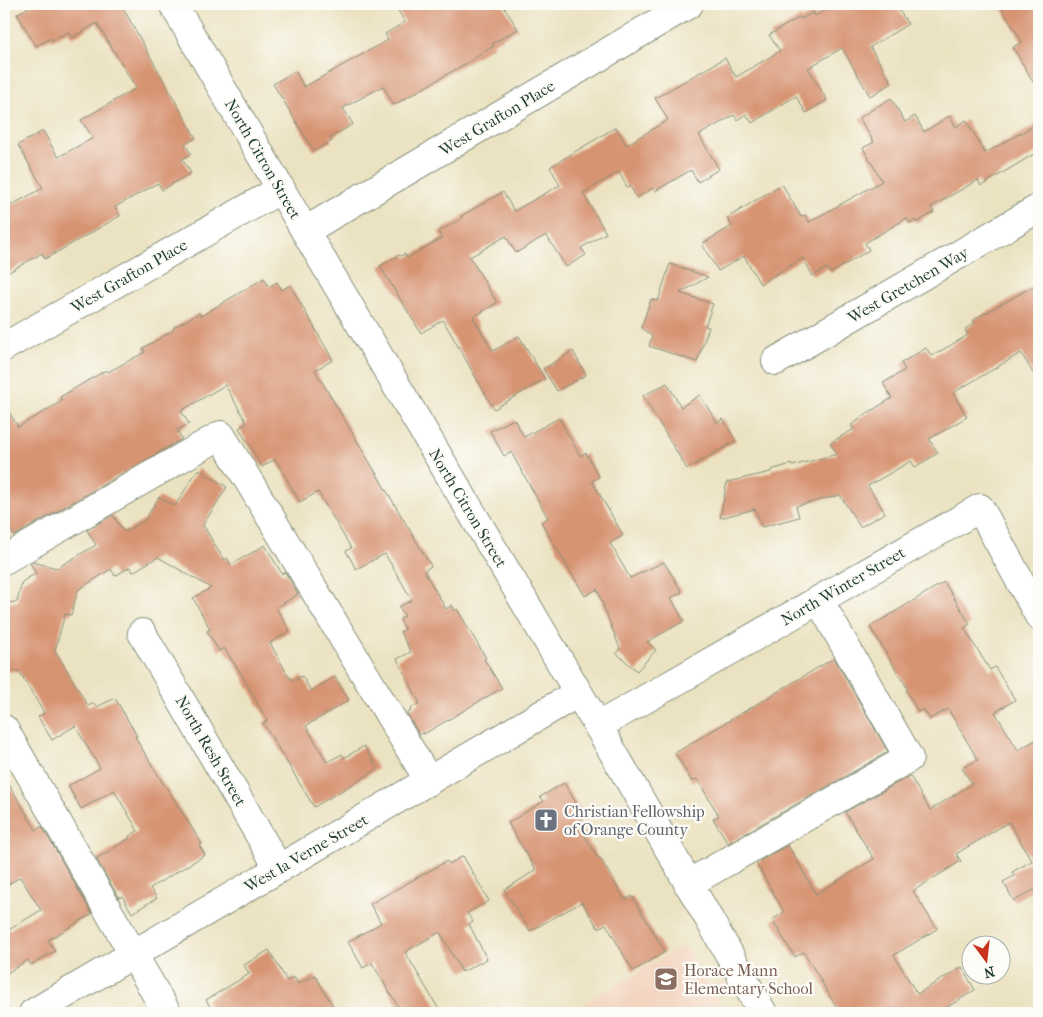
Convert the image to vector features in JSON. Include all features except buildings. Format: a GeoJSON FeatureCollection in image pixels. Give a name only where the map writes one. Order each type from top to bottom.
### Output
{"type":"FeatureCollection","features":[{"type":"Feature","properties":{"kind":"street","name":"North Citron Street"},"geometry":{"type":"LineString","coordinates":[[172,4],[598,726],[763,1013]]}},
{"type":"Feature","properties":{"kind":"street","name":"West Grafton Place"},"geometry":{"type":"LineString","coordinates":[[305,232],[689,4]]}},
{"type":"Feature","properties":{"kind":"street","name":"West Grafton Place"},"geometry":{"type":"LineString","coordinates":[[4,347],[281,189]]}},
{"type":"Feature","properties":{"kind":"street","name":"West Gretchen Way"},"geometry":{"type":"LineString","coordinates":[[776,361],[1039,208]]}},
{"type":"Feature","properties":{"kind":"street"},"geometry":{"type":"LineString","coordinates":[[4,560],[221,435],[429,781]]}},
{"type":"Feature","properties":{"kind":"street","name":"North Winter Street"},"geometry":{"type":"LineString","coordinates":[[598,726],[980,508],[1039,616]]}},
{"type":"Feature","properties":{"kind":"street"},"geometry":{"type":"LineString","coordinates":[[688,884],[909,758],[819,600]]}},
{"type":"Feature","properties":{"kind":"street","name":"North Resh Street"},"geometry":{"type":"LineString","coordinates":[[142,633],[279,869]]}},
{"type":"Feature","properties":{"kind":"street","name":"West la Verne Street"},"geometry":{"type":"LineString","coordinates":[[33,1013],[578,693]]}},
{"type":"Feature","properties":{"kind":"street"},"geometry":{"type":"LineString","coordinates":[[4,728],[167,1013]]}},
{"type":"Feature","properties":{"kind":"shaded area","name":"Horace Mann Elementary School"},"geometry":{"type":"Polygon","coordinates":[[[684,945],[725,1013],[569,1013],[684,945]]]}},
{"type":"Feature","properties":{"kind":"place","name":"Christian Fellowship of Orange County"},"geometry":{"type":"Point","coordinates":[546,820]}},
{"type":"Feature","properties":{"kind":"place","name":"Horace Mann Elementary School"},"geometry":{"type":"Point","coordinates":[666,979]}}]}
